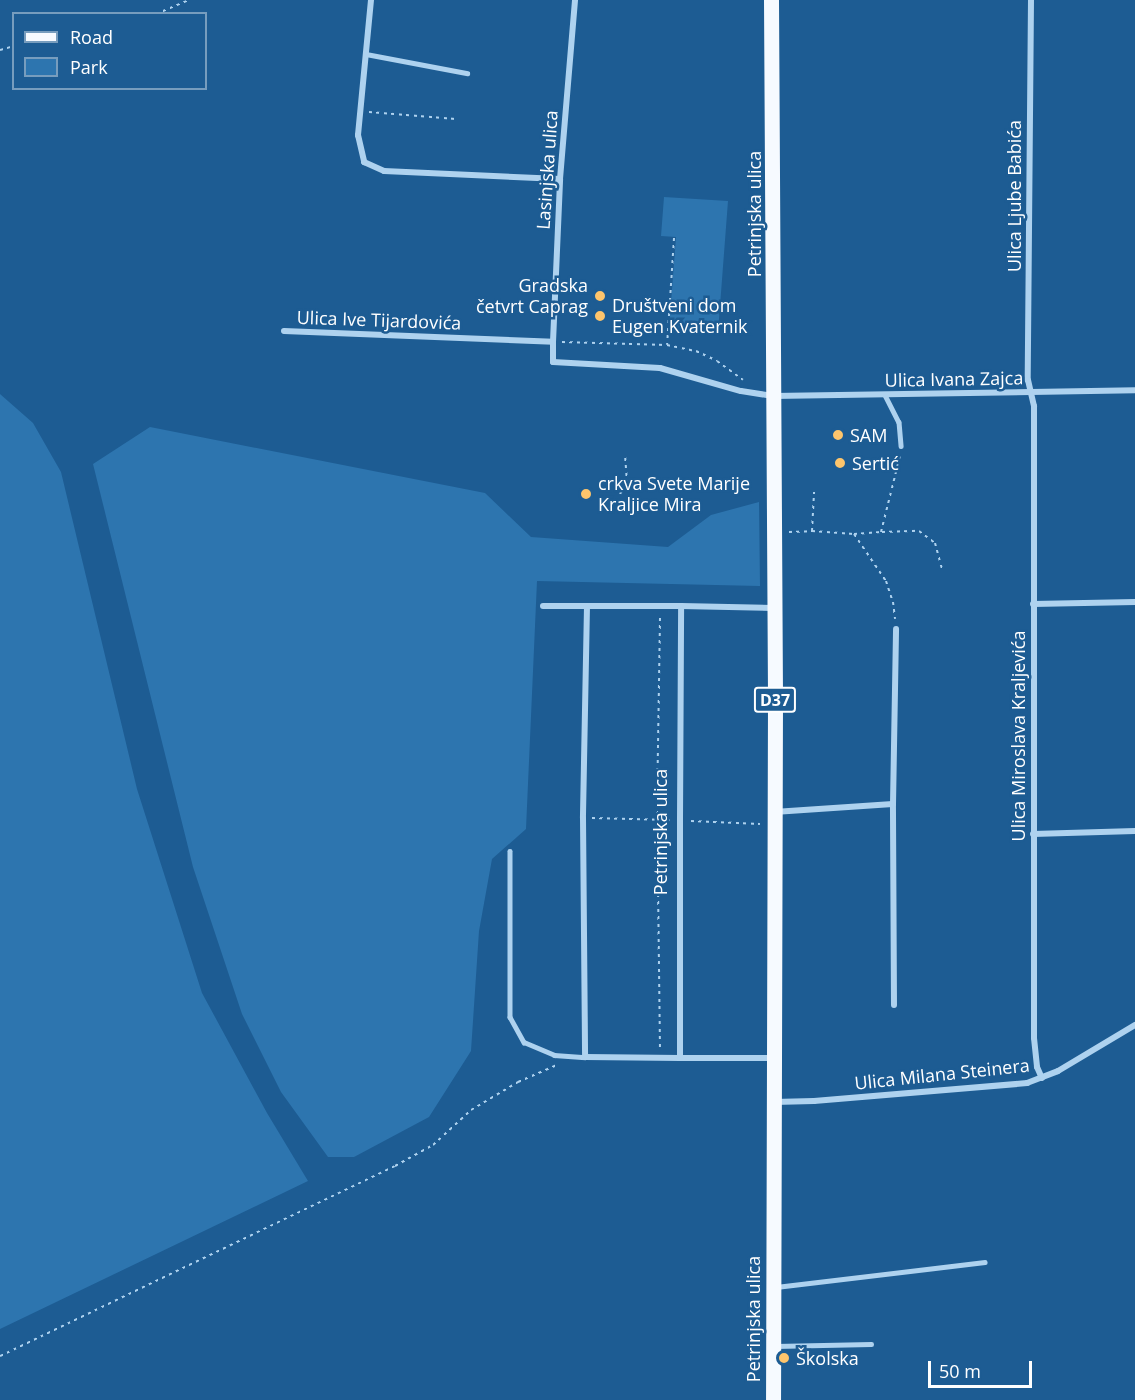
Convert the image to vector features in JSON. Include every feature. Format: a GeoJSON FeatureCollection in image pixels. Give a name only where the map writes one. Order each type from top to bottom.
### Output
{"type":"FeatureCollection","features":[{"type":"Feature","properties":{"kind":"main road","name":"Petrinjska ulica"},"geometry":{"type":"LineString","coordinates":[[771,0],[774,533],[773,1400]]}},
{"type":"Feature","properties":{"kind":"street"},"geometry":{"type":"LineString","coordinates":[[371,0],[358,135],[364,162],[384,171],[560,179]]}},
{"type":"Feature","properties":{"kind":"street","name":"Lasinjska ulica"},"geometry":{"type":"LineString","coordinates":[[553,342],[560,179],[575,0]]}},
{"type":"Feature","properties":{"kind":"street","name":"Ulica Ljube Babića"},"geometry":{"type":"LineString","coordinates":[[1031,0],[1028,380],[1031,392]]}},
{"type":"Feature","properties":{"kind":"street","name":"Ulica Ive Tijardovića"},"geometry":{"type":"LineString","coordinates":[[284,331],[553,342]]}},
{"type":"Feature","properties":{"kind":"street"},"geometry":{"type":"LineString","coordinates":[[553,342],[553,362],[660,368],[773,396]]}},
{"type":"Feature","properties":{"kind":"street","name":"Ulica Ivana Zajca"},"geometry":{"type":"LineString","coordinates":[[773,396],[1135,390]]}},
{"type":"Feature","properties":{"kind":"street","name":"Ulica Miroslava Kraljevića"},"geometry":{"type":"LineString","coordinates":[[1031,392],[1034,406],[1034,1038],[1037,1067],[1042,1078]]}},
{"type":"Feature","properties":{"kind":"street"},"geometry":{"type":"LineString","coordinates":[[1033,604],[1135,602]]}},
{"type":"Feature","properties":{"kind":"street"},"geometry":{"type":"LineString","coordinates":[[543,606],[773,608]]}},
{"type":"Feature","properties":{"kind":"street"},"geometry":{"type":"LineString","coordinates":[[586,606],[583,818],[585,1057],[773,1058]]}},
{"type":"Feature","properties":{"kind":"street","name":"Petrinjska ulica"},"geometry":{"type":"LineString","coordinates":[[680,1058],[681,606]]}},
{"type":"Feature","properties":{"kind":"street"},"geometry":{"type":"LineString","coordinates":[[894,1005],[893,804],[896,629]]}},
{"type":"Feature","properties":{"kind":"street"},"geometry":{"type":"LineString","coordinates":[[774,812],[893,804]]}},
{"type":"Feature","properties":{"kind":"street"},"geometry":{"type":"LineString","coordinates":[[1033,834],[1135,831]]}},
{"type":"Feature","properties":{"kind":"street","name":"Ulica Milana Steinera"},"geometry":{"type":"LineString","coordinates":[[773,1102],[1001,1087],[1042,1078],[1135,1025]]}},
{"type":"Feature","properties":{"kind":"lane"},"geometry":{"type":"LineString","coordinates":[[366,54],[468,74]]}},
{"type":"Feature","properties":{"kind":"lane"},"geometry":{"type":"LineString","coordinates":[[885,395],[899,422],[901,446]]}},
{"type":"Feature","properties":{"kind":"lane"},"geometry":{"type":"LineString","coordinates":[[510,851],[510,1017],[524,1042],[554,1055],[585,1057]]}},
{"type":"Feature","properties":{"kind":"lane"},"geometry":{"type":"LineString","coordinates":[[773,1288],[985,1262]]}},
{"type":"Feature","properties":{"kind":"lane"},"geometry":{"type":"LineString","coordinates":[[773,1346],[871,1344]]}},
{"type":"Feature","properties":{"kind":"path"},"geometry":{"type":"LineString","coordinates":[[161,12],[189,0]]}},
{"type":"Feature","properties":{"kind":"path"},"geometry":{"type":"LineString","coordinates":[[360,111],[456,119]]}},
{"type":"Feature","properties":{"kind":"path"},"geometry":{"type":"LineString","coordinates":[[667,345],[674,238]]}},
{"type":"Feature","properties":{"kind":"path"},"geometry":{"type":"LineString","coordinates":[[553,342],[667,345],[696,351],[717,362],[749,385],[755,393]]}},
{"type":"Feature","properties":{"kind":"path"},"geometry":{"type":"LineString","coordinates":[[881,532],[900,462],[901,446]]}},
{"type":"Feature","properties":{"kind":"path"},"geometry":{"type":"LineString","coordinates":[[620,494],[627,483],[626,456]]}},
{"type":"Feature","properties":{"kind":"path"},"geometry":{"type":"LineString","coordinates":[[812,531],[814,492]]}},
{"type":"Feature","properties":{"kind":"path"},"geometry":{"type":"LineString","coordinates":[[774,533],[812,531],[854,534],[919,531],[935,543],[942,569]]}},
{"type":"Feature","properties":{"kind":"path"},"geometry":{"type":"LineString","coordinates":[[854,534],[886,581],[893,602],[896,629]]}},
{"type":"Feature","properties":{"kind":"path"},"geometry":{"type":"LineString","coordinates":[[660,618],[657,812],[660,1047]]}},
{"type":"Feature","properties":{"kind":"path"},"geometry":{"type":"LineString","coordinates":[[0,1356],[395,1166],[433,1145],[471,1110],[518,1082],[558,1065]]}},
{"type":"Feature","properties":{"kind":"green space"},"geometry":{"type":"Polygon","coordinates":[[[664,197],[728,201],[718,332],[669,329],[676,237],[661,236],[664,197]]]}},
{"type":"Feature","properties":{"kind":"green space"},"geometry":{"type":"Polygon","coordinates":[[[0,394],[33,423],[61,472],[137,789],[202,993],[267,1113],[308,1181],[0,1329],[0,394]]]}},
{"type":"Feature","properties":{"kind":"green space"},"geometry":{"type":"Polygon","coordinates":[[[150,427],[485,493],[531,537],[668,547],[711,515],[759,502],[760,586],[537,581],[526,829],[492,859],[479,931],[471,1051],[429,1117],[354,1157],[328,1157],[281,1092],[242,1014],[193,867],[93,464],[150,427]]]}},
{"type":"Feature","properties":{"kind":"place","name":"Gradska četvrt Caprag"},"geometry":{"type":"Point","coordinates":[600,296]}},
{"type":"Feature","properties":{"kind":"place","name":"Društveni dom Eugen Kvaternik"},"geometry":{"type":"Point","coordinates":[600,316]}},
{"type":"Feature","properties":{"kind":"place","name":"SAM"},"geometry":{"type":"Point","coordinates":[838,435]}},
{"type":"Feature","properties":{"kind":"place","name":"Sertić"},"geometry":{"type":"Point","coordinates":[840,463]}},
{"type":"Feature","properties":{"kind":"place","name":"crkva Svete Marije Kraljice Mira"},"geometry":{"type":"Point","coordinates":[586,494]}},
{"type":"Feature","properties":{"kind":"place","name":"Školska"},"geometry":{"type":"Point","coordinates":[784,1358]}}]}
